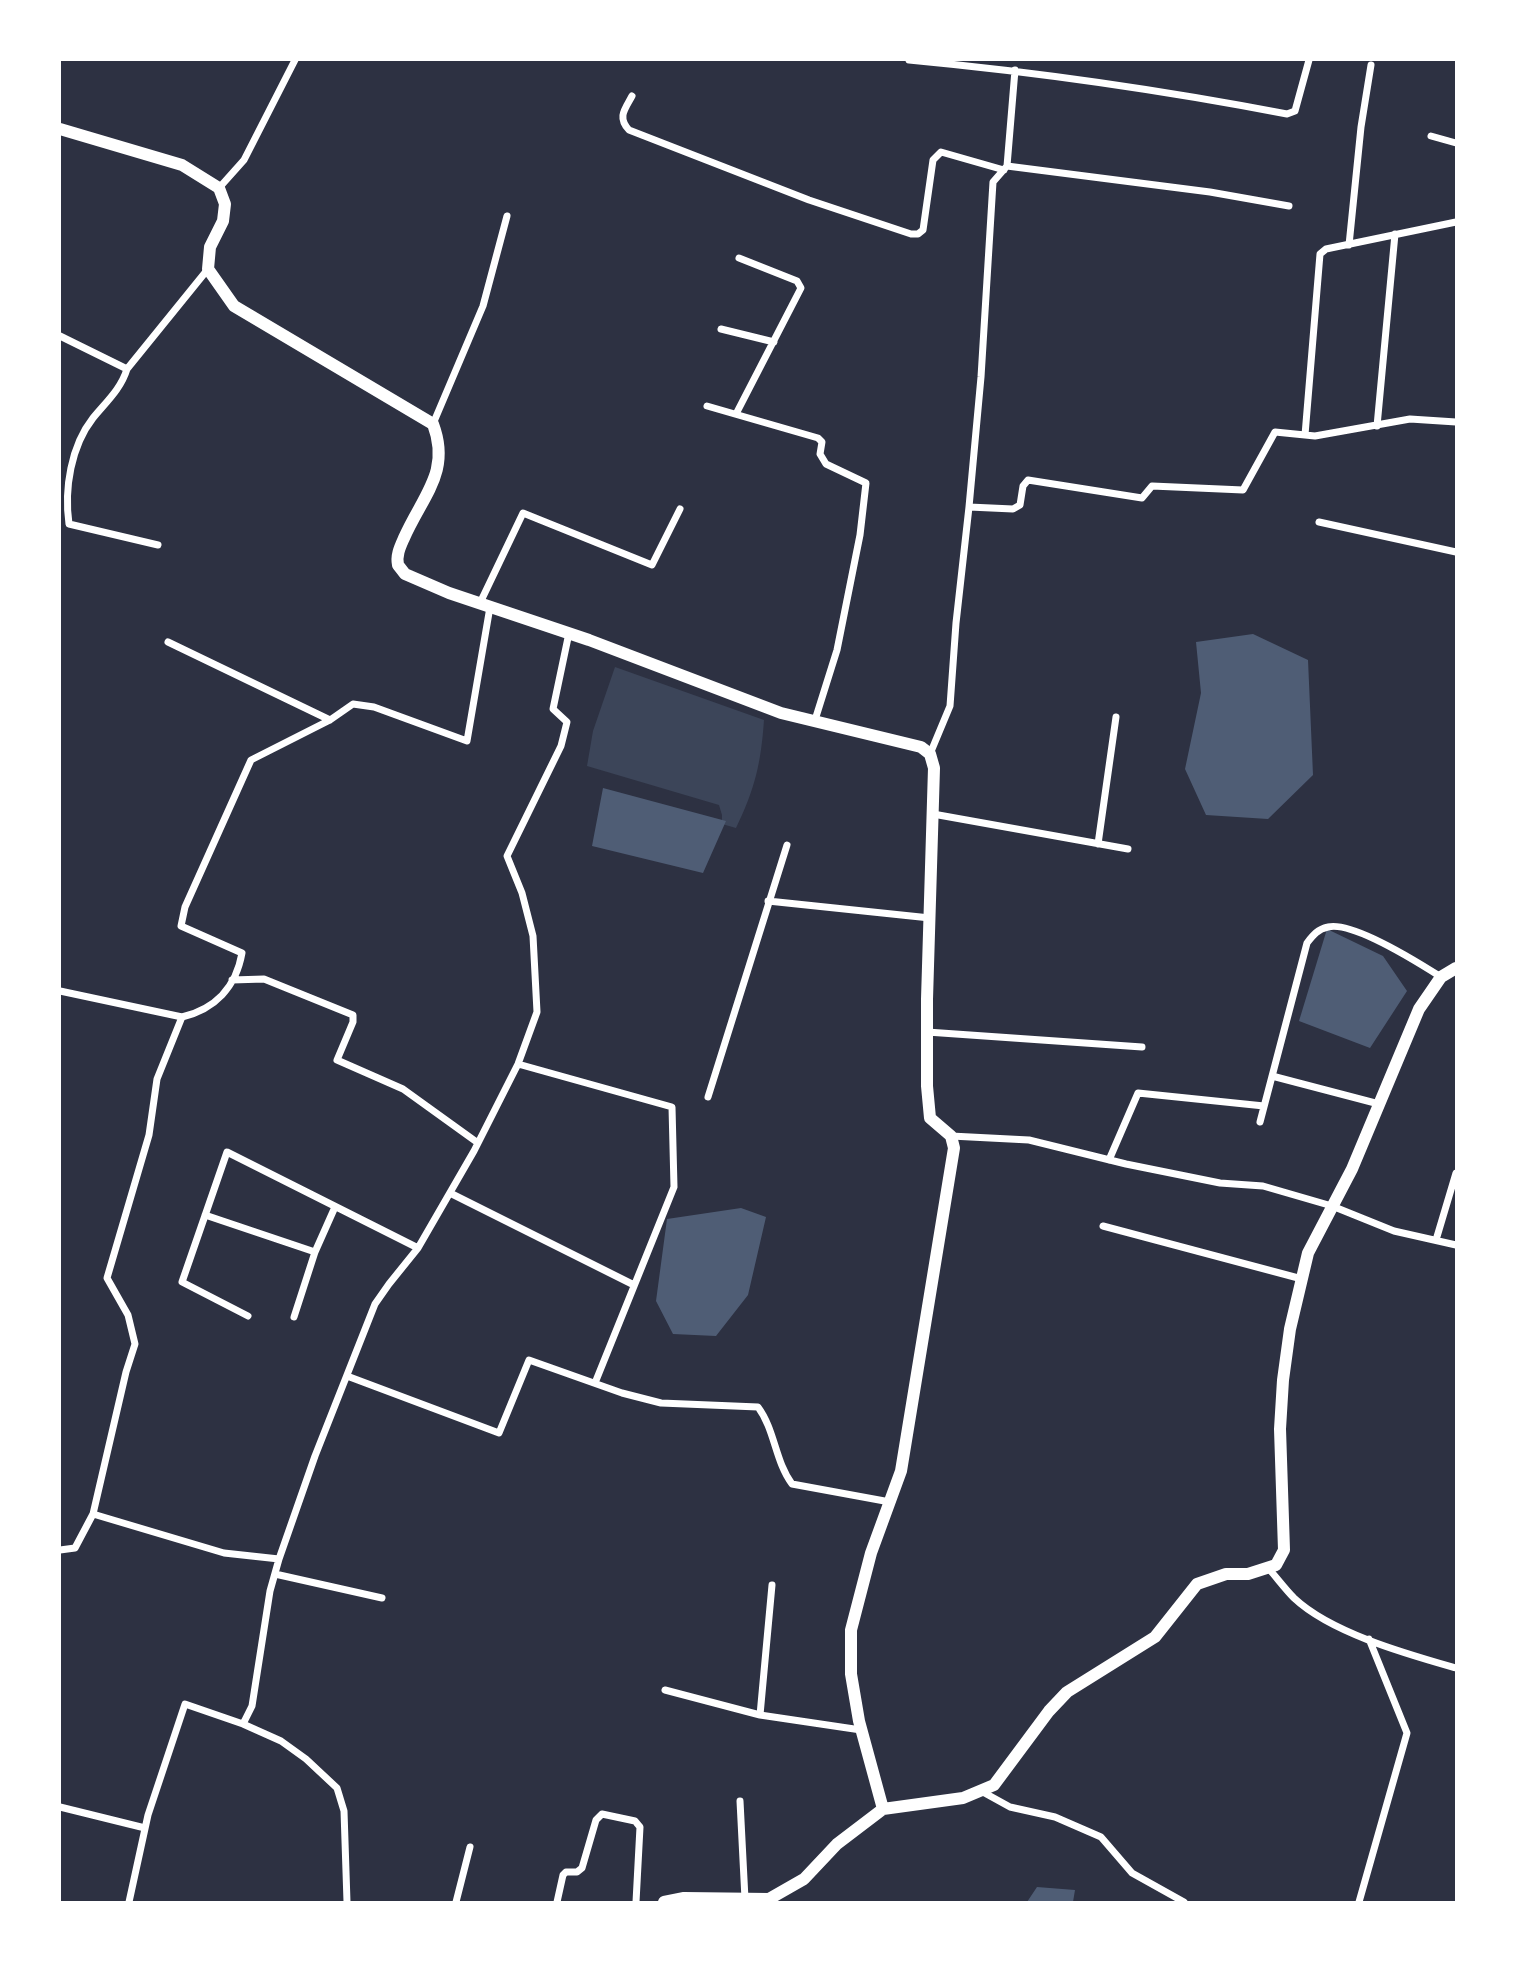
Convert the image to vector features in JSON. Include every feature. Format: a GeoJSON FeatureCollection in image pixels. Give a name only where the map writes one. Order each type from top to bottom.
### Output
{"type":"FeatureCollection","features":[{"type":"Feature","properties":{"kind":"street"},"geometry":{"type":"LineString","coordinates":[[219,188],[244,160],[295,60]]}},
{"type":"Feature","properties":{"kind":"street"},"geometry":{"type":"LineString","coordinates":[[909,60],[1015,70],[1156,90],[1287,114],[1295,111],[1309,60]]}},
{"type":"Feature","properties":{"kind":"street"},"geometry":{"type":"LineString","coordinates":[[1349,245],[1361,127],[1371,65]]}},
{"type":"Feature","properties":{"kind":"street"},"geometry":{"type":"LineString","coordinates":[[930,754],[950,706],[989,264],[993,182],[1005,168],[1015,70]]}},
{"type":"Feature","properties":{"kind":"street"},"geometry":{"type":"LineString","coordinates":[[632,96],[622,116],[623,123],[629,130],[809,200],[911,234],[918,234],[923,230],[933,160],[941,152],[1005,168],[1210,192],[1289,206]]}},
{"type":"Feature","properties":{"kind":"street"},"geometry":{"type":"LineString","coordinates":[[60,129],[182,165],[219,188],[225,204],[223,222],[210,247],[208,269],[127,369],[123,384],[91,421],[75,448],[66,507],[69,524],[158,545]]}},
{"type":"Feature","properties":{"kind":"street"},"geometry":{"type":"LineString","coordinates":[[1431,136],[1457,143]]}},
{"type":"Feature","properties":{"kind":"street"},"geometry":{"type":"LineString","coordinates":[[433,424],[483,306],[507,216]]}},
{"type":"Feature","properties":{"kind":"street"},"geometry":{"type":"LineString","coordinates":[[1305,435],[1320,254],[1326,249],[1457,222]]}},
{"type":"Feature","properties":{"kind":"street"},"geometry":{"type":"LineString","coordinates":[[1377,426],[1395,234]]}},
{"type":"Feature","properties":{"kind":"street"},"geometry":{"type":"LineString","coordinates":[[736,414],[801,288],[797,281],[739,258]]}},
{"type":"Feature","properties":{"kind":"street"},"geometry":{"type":"LineString","coordinates":[[208,269],[234,306],[433,424],[439,441],[440,461],[436,477],[414,515],[399,549],[397,565],[405,574],[781,713],[921,747],[930,754],[934,768],[927,1086],[930,1118],[951,1136],[954,1148],[901,1471],[871,1553],[851,1629],[851,1674],[862,1730],[884,1809]]}},
{"type":"Feature","properties":{"kind":"street"},"geometry":{"type":"LineString","coordinates":[[721,330],[774,342]]}},
{"type":"Feature","properties":{"kind":"street"},"geometry":{"type":"LineString","coordinates":[[60,336],[127,369]]}},
{"type":"Feature","properties":{"kind":"street"},"geometry":{"type":"LineString","coordinates":[[707,406],[818,438],[822,442],[822,460],[826,464],[866,483],[860,535],[837,650],[815,720]]}},
{"type":"Feature","properties":{"kind":"street"},"geometry":{"type":"LineString","coordinates":[[969,507],[1013,509],[1020,505],[1023,486],[1028,480],[1142,498],[1152,486],[1243,490],[1275,432],[1315,436],[1410,419],[1457,422]]}},
{"type":"Feature","properties":{"kind":"street"},"geometry":{"type":"LineString","coordinates":[[60,991],[182,1017],[195,1014],[217,1002],[240,968],[242,953],[181,926],[185,907],[251,760],[330,720],[353,704],[374,707],[467,741],[485,605],[523,513],[652,565],[680,509]]}},
{"type":"Feature","properties":{"kind":"street"},"geometry":{"type":"LineString","coordinates":[[1319,522],[1457,552]]}},
{"type":"Feature","properties":{"kind":"street"},"geometry":{"type":"LineString","coordinates":[[243,1724],[252,1706],[270,1591],[279,1559],[375,1304],[418,1248],[450,1194],[518,1064],[537,1012],[533,936],[522,893],[507,856],[561,746],[567,722],[553,709],[569,633]]}},
{"type":"Feature","properties":{"kind":"street"},"geometry":{"type":"LineString","coordinates":[[168,642],[330,720]]}},
{"type":"Feature","properties":{"kind":"street"},"geometry":{"type":"LineString","coordinates":[[1098,844],[1116,717]]}},
{"type":"Feature","properties":{"kind":"street"},"geometry":{"type":"LineString","coordinates":[[933,814],[1128,849]]}},
{"type":"Feature","properties":{"kind":"street"},"geometry":{"type":"LineString","coordinates":[[709,1097],[787,845]]}},
{"type":"Feature","properties":{"kind":"street"},"geometry":{"type":"LineString","coordinates":[[768,901],[930,918]]}},
{"type":"Feature","properties":{"kind":"street"},"geometry":{"type":"LineString","coordinates":[[1260,1122],[1307,943],[1316,932],[1337,926],[1389,946],[1441,977]]}},
{"type":"Feature","properties":{"kind":"street"},"geometry":{"type":"LineString","coordinates":[[664,1902],[684,1898],[769,1901],[804,1879],[836,1844],[884,1809],[963,1797],[994,1785],[1049,1711],[1067,1692],[1155,1637],[1197,1584],[1226,1574],[1248,1574],[1276,1565],[1284,1550],[1280,1429],[1283,1380],[1290,1329],[1308,1254],[1352,1169],[1419,1009],[1441,977],[1457,968]]}},
{"type":"Feature","properties":{"kind":"street"},"geometry":{"type":"LineString","coordinates":[[232,980],[264,979],[353,1015],[353,1022],[337,1060],[402,1089],[478,1143]]}},
{"type":"Feature","properties":{"kind":"street"},"geometry":{"type":"LineString","coordinates":[[60,1550],[75,1548],[93,1514],[126,1371],[135,1344],[128,1315],[107,1278],[149,1135],[157,1079],[182,1017]]}},
{"type":"Feature","properties":{"kind":"street"},"geometry":{"type":"LineString","coordinates":[[927,1032],[1142,1047]]}},
{"type":"Feature","properties":{"kind":"street"},"geometry":{"type":"LineString","coordinates":[[518,1064],[672,1107],[674,1187],[595,1383]]}},
{"type":"Feature","properties":{"kind":"street"},"geometry":{"type":"LineString","coordinates":[[1272,1076],[1379,1104]]}},
{"type":"Feature","properties":{"kind":"street"},"geometry":{"type":"LineString","coordinates":[[1109,1160],[1138,1093],[1264,1106]]}},
{"type":"Feature","properties":{"kind":"street"},"geometry":{"type":"LineString","coordinates":[[951,1136],[1029,1140],[1109,1160],[1220,1182],[1263,1186],[1332,1206],[1394,1231],[1457,1245]]}},
{"type":"Feature","properties":{"kind":"street"},"geometry":{"type":"LineString","coordinates":[[247,1316],[182,1282],[227,1152],[418,1248]]}},
{"type":"Feature","properties":{"kind":"street"},"geometry":{"type":"LineString","coordinates":[[1436,1240],[1457,1173]]}},
{"type":"Feature","properties":{"kind":"street"},"geometry":{"type":"LineString","coordinates":[[450,1194],[634,1285]]}},
{"type":"Feature","properties":{"kind":"street"},"geometry":{"type":"LineString","coordinates":[[294,1317],[315,1252],[335,1206]]}},
{"type":"Feature","properties":{"kind":"street"},"geometry":{"type":"LineString","coordinates":[[205,1215],[315,1252]]}},
{"type":"Feature","properties":{"kind":"street"},"geometry":{"type":"LineString","coordinates":[[1103,1226],[1302,1279]]}},
{"type":"Feature","properties":{"kind":"street"},"geometry":{"type":"LineString","coordinates":[[346,1376],[499,1433],[529,1360],[661,1403],[758,1407],[768,1420],[784,1473],[792,1485],[890,1502]]}},
{"type":"Feature","properties":{"kind":"street"},"geometry":{"type":"LineString","coordinates":[[93,1514],[224,1553],[279,1559]]}},
{"type":"Feature","properties":{"kind":"street"},"geometry":{"type":"LineString","coordinates":[[1269,1569],[1295,1599],[1330,1622],[1402,1653],[1457,1668]]}},
{"type":"Feature","properties":{"kind":"street"},"geometry":{"type":"LineString","coordinates":[[275,1574],[382,1598]]}},
{"type":"Feature","properties":{"kind":"street"},"geometry":{"type":"LineString","coordinates":[[760,1715],[772,1585]]}},
{"type":"Feature","properties":{"kind":"street"},"geometry":{"type":"LineString","coordinates":[[1359,1902],[1407,1734],[1369,1639]]}},
{"type":"Feature","properties":{"kind":"street"},"geometry":{"type":"LineString","coordinates":[[665,1690],[760,1715],[862,1730]]}},
{"type":"Feature","properties":{"kind":"street"},"geometry":{"type":"LineString","coordinates":[[129,1902],[145,1828],[185,1704],[243,1724],[281,1741],[306,1759],[337,1788],[344,1811],[347,1902]]}},
{"type":"Feature","properties":{"kind":"street"},"geometry":{"type":"LineString","coordinates":[[980,1790],[1010,1807],[1055,1817],[1101,1837],[1132,1872],[1184,1902]]}},
{"type":"Feature","properties":{"kind":"street"},"geometry":{"type":"LineString","coordinates":[[740,1801],[745,1899]]}},
{"type":"Feature","properties":{"kind":"street"},"geometry":{"type":"LineString","coordinates":[[60,1807],[145,1828]]}},
{"type":"Feature","properties":{"kind":"street"},"geometry":{"type":"LineString","coordinates":[[557,1902],[563,1875],[582,1868],[596,1819],[602,1814],[635,1821],[640,1827],[636,1902]]}},
{"type":"Feature","properties":{"kind":"street"},"geometry":{"type":"LineString","coordinates":[[456,1902],[470,1847]]}},
{"type":"Feature","properties":{"kind":"shaded area"},"geometry":{"type":"Polygon","coordinates":[[[1253,634],[1308,660],[1313,775],[1268,819],[1206,815],[1185,769],[1201,693],[1196,642],[1253,634]]]}},
{"type":"Feature","properties":{"kind":"shaded area"},"geometry":{"type":"Polygon","coordinates":[[[615,667],[764,720],[756,776],[736,828],[722,824],[719,805],[587,766],[593,731],[615,667]]]}},
{"type":"Feature","properties":{"kind":"shaded area"},"geometry":{"type":"Polygon","coordinates":[[[603,788],[726,821],[703,873],[592,846],[603,788]]]}},
{"type":"Feature","properties":{"kind":"shaded area"},"geometry":{"type":"Polygon","coordinates":[[[1327,929],[1383,956],[1407,991],[1370,1048],[1299,1021],[1327,929]]]}},
{"type":"Feature","properties":{"kind":"shaded area"},"geometry":{"type":"Polygon","coordinates":[[[741,1208],[766,1217],[748,1295],[716,1336],[673,1334],[656,1301],[667,1219],[741,1208]]]}},
{"type":"Feature","properties":{"kind":"shaded area"},"geometry":{"type":"Polygon","coordinates":[[[1037,1887],[1075,1890],[1073,1902],[1027,1902],[1037,1887]]]}}]}
